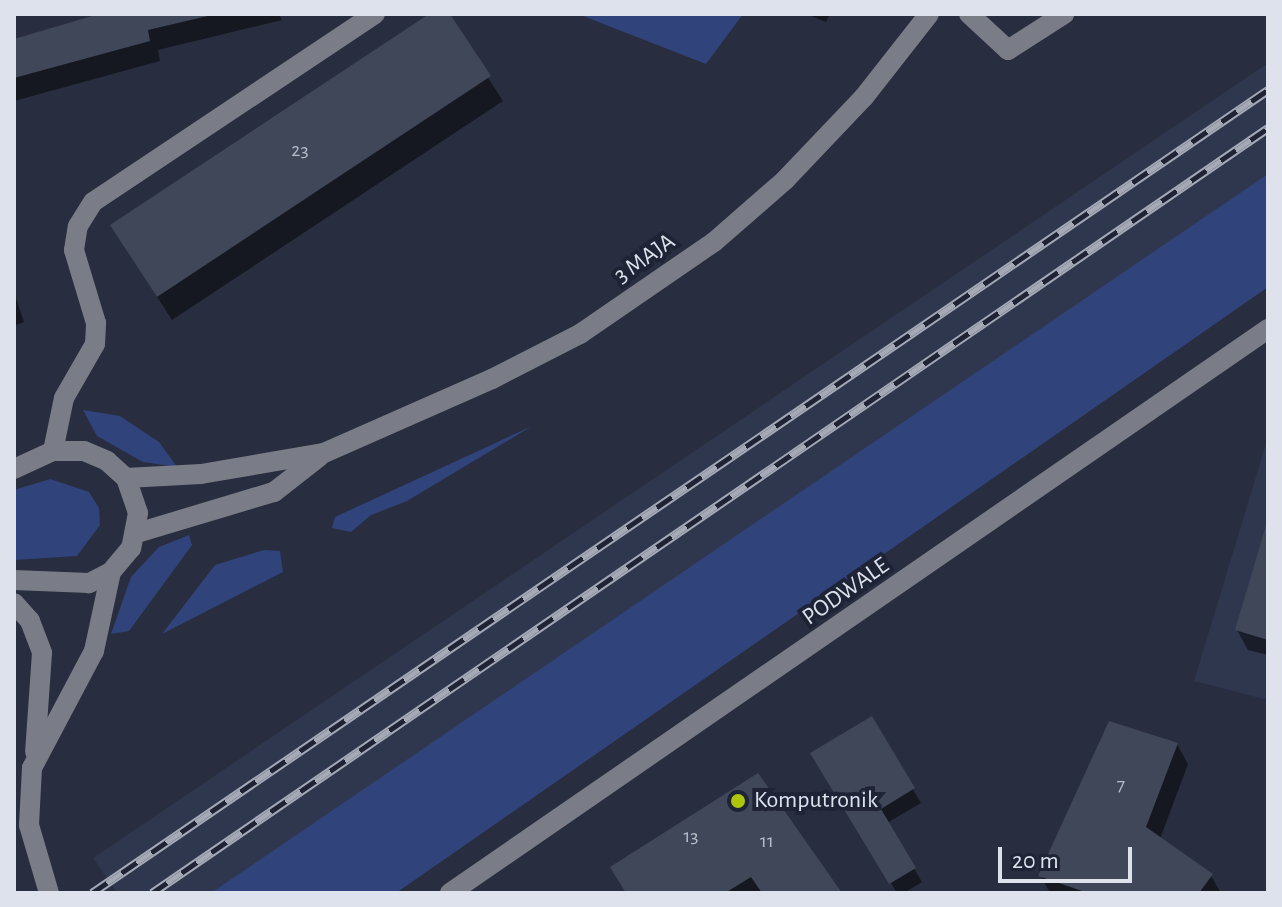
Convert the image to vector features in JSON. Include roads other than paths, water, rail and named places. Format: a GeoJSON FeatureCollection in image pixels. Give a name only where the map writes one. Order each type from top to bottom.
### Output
{"type":"FeatureCollection","features":[{"type":"Feature","properties":{"kind":"street"},"geometry":{"type":"LineString","coordinates":[[53,451],[64,398],[95,344],[96,323],[74,250],[78,226],[93,202],[375,14]]}},
{"type":"Feature","properties":{"kind":"street","name":"3 MAJA"},"geometry":{"type":"LineString","coordinates":[[137,533],[274,492],[324,453],[541,356],[714,242],[826,139],[929,14]]}},
{"type":"Feature","properties":{"kind":"street"},"geometry":{"type":"LineString","coordinates":[[969,14],[1008,50],[1064,14]]}},
{"type":"Feature","properties":{"kind":"street","name":"PODWALE"},"geometry":{"type":"LineString","coordinates":[[450,893],[1268,329]]}},
{"type":"Feature","properties":{"kind":"street"},"geometry":{"type":"LineString","coordinates":[[14,469],[53,451],[84,451],[107,461],[126,478],[138,513],[137,533],[111,572],[94,651],[35,756]]}},
{"type":"Feature","properties":{"kind":"street","name":"3 MAJA"},"geometry":{"type":"LineString","coordinates":[[126,478],[201,474],[324,453]]}},
{"type":"Feature","properties":{"kind":"street"},"geometry":{"type":"LineString","coordinates":[[14,580],[89,583],[111,572]]}},
{"type":"Feature","properties":{"kind":"street"},"geometry":{"type":"LineString","coordinates":[[14,603],[30,621],[42,653],[35,756],[28,784],[29,825],[49,893]]}},
{"type":"Feature","properties":{"kind":"railway"},"geometry":{"type":"LineString","coordinates":[[92,893],[1268,90]]}},
{"type":"Feature","properties":{"kind":"railway"},"geometry":{"type":"LineString","coordinates":[[152,893],[1268,128]]}},
{"type":"Feature","properties":{"kind":"place","name":"Komputronik"},"geometry":{"type":"Point","coordinates":[738,801]}}]}
